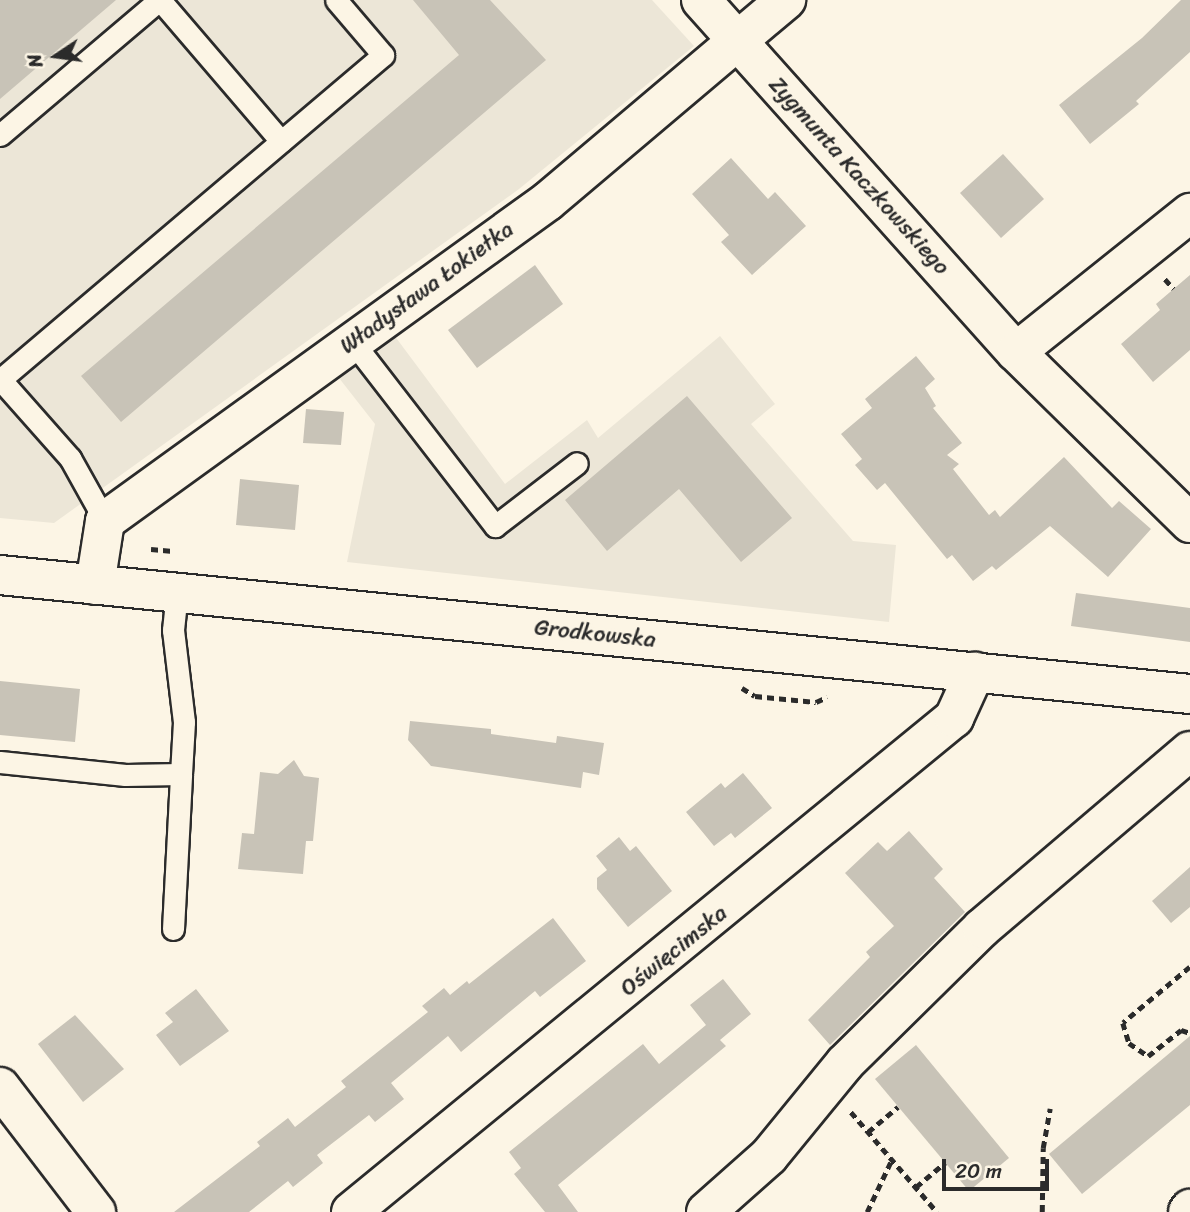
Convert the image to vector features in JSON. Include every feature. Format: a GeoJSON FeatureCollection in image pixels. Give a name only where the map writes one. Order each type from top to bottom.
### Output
{"type":"FeatureCollection","features":[{"type":"Feature","properties":{"kind":"street","name":"Zygmunta Kaczkowskiego"},"geometry":{"type":"LineString","coordinates":[[701,0],[1017,352],[1190,523]]}},
{"type":"Feature","properties":{"kind":"street","name":"Władysława Łokietka"},"geometry":{"type":"LineString","coordinates":[[105,521],[548,201],[786,0]]}},
{"type":"Feature","properties":{"kind":"street"},"geometry":{"type":"LineString","coordinates":[[1017,352],[1190,213]]}},
{"type":"Feature","properties":{"kind":"street"},"geometry":{"type":"LineString","coordinates":[[95,585],[105,521]]}},
{"type":"Feature","properties":{"kind":"street","name":"Grodkowska"},"geometry":{"type":"LineString","coordinates":[[0,575],[1190,694]]}},
{"type":"Feature","properties":{"kind":"street","name":"Oświęcimska"},"geometry":{"type":"LineString","coordinates":[[351,1212],[954,718],[975,672]]}},
{"type":"Feature","properties":{"kind":"street"},"geometry":{"type":"LineString","coordinates":[[706,1212],[769,1156],[845,1063],[982,928],[1190,751]]}},
{"type":"Feature","properties":{"kind":"street"},"geometry":{"type":"LineString","coordinates":[[0,1087],[96,1212]]}},
{"type":"Feature","properties":{"kind":"lane"},"geometry":{"type":"LineString","coordinates":[[0,135],[159,0],[281,141]]}},
{"type":"Feature","properties":{"kind":"lane"},"geometry":{"type":"LineString","coordinates":[[105,521],[70,458],[4,390],[281,141],[383,54],[336,0]]}},
{"type":"Feature","properties":{"kind":"lane"},"geometry":{"type":"LineString","coordinates":[[352,341],[495,526],[577,463]]}},
{"type":"Feature","properties":{"kind":"lane"},"geometry":{"type":"LineString","coordinates":[[173,929],[184,722],[173,630],[177,593]]}},
{"type":"Feature","properties":{"kind":"lane"},"geometry":{"type":"LineString","coordinates":[[0,762],[125,775],[181,774]]}},
{"type":"Feature","properties":{"kind":"path"},"geometry":{"type":"LineString","coordinates":[[1190,967],[1123,1023],[1129,1043],[1148,1056],[1181,1030],[1190,1033]]}},
{"type":"Feature","properties":{"kind":"path"},"geometry":{"type":"LineString","coordinates":[[828,1085],[937,1212]]}},
{"type":"Feature","properties":{"kind":"path"},"geometry":{"type":"LineString","coordinates":[[868,1132],[898,1107]]}},
{"type":"Feature","properties":{"kind":"path"},"geometry":{"type":"LineString","coordinates":[[1042,1212],[1043,1148],[1050,1110]]}},
{"type":"Feature","properties":{"kind":"path"},"geometry":{"type":"LineString","coordinates":[[867,1212],[892,1159]]}},
{"type":"Feature","properties":{"kind":"path"},"geometry":{"type":"LineString","coordinates":[[916,1187],[945,1163]]}},
{"type":"Feature","properties":{"kind":"shaded area"},"geometry":{"type":"Polygon","coordinates":[[[0,0],[652,0],[694,46],[519,189],[54,523],[0,518],[0,0]]]}},
{"type":"Feature","properties":{"kind":"shaded area"},"geometry":{"type":"Polygon","coordinates":[[[394,335],[505,484],[587,420],[598,438],[720,336],[775,404],[751,424],[853,541],[896,545],[889,622],[347,562],[375,424],[339,378],[394,335]]]}},
{"type":"Feature","properties":{"kind":"building"},"geometry":{"type":"Polygon","coordinates":[[[0,0],[116,0],[0,99],[0,0]]]}},
{"type":"Feature","properties":{"kind":"building"},"geometry":{"type":"Polygon","coordinates":[[[413,0],[490,0],[546,60],[121,422],[81,376],[459,55],[413,0]]]}},
{"type":"Feature","properties":{"kind":"building"},"geometry":{"type":"Polygon","coordinates":[[[1181,0],[1190,0],[1190,52],[1136,101],[1139,104],[1090,144],[1059,105],[1142,38],[1181,0]]]}},
{"type":"Feature","properties":{"kind":"building"},"geometry":{"type":"Polygon","coordinates":[[[1003,154],[1044,199],[1001,238],[960,193],[1003,154]]]}},
{"type":"Feature","properties":{"kind":"building"},"geometry":{"type":"Polygon","coordinates":[[[731,158],[768,199],[775,192],[806,226],[752,275],[721,242],[729,235],[692,194],[731,158]]]}},
{"type":"Feature","properties":{"kind":"building"},"geometry":{"type":"Polygon","coordinates":[[[535,265],[563,304],[477,368],[448,330],[535,265]]]}},
{"type":"Feature","properties":{"kind":"building"},"geometry":{"type":"Polygon","coordinates":[[[1190,275],[1190,350],[1153,382],[1121,344],[1160,310],[1156,304],[1190,275]]]}},
{"type":"Feature","properties":{"kind":"building"},"geometry":{"type":"Polygon","coordinates":[[[916,356],[935,379],[925,388],[936,406],[933,408],[962,443],[947,455],[959,464],[953,469],[989,515],[995,510],[1000,517],[1064,457],[1112,508],[1119,501],[1151,529],[1108,577],[1050,526],[996,570],[992,566],[973,581],[952,555],[947,559],[885,483],[877,490],[855,465],[862,459],[841,434],[872,408],[865,399],[916,356]]]}},
{"type":"Feature","properties":{"kind":"building"},"geometry":{"type":"Polygon","coordinates":[[[687,396],[792,518],[741,562],[679,489],[607,551],[565,500],[687,396]]]}},
{"type":"Feature","properties":{"kind":"building"},"geometry":{"type":"Polygon","coordinates":[[[306,409],[344,412],[341,445],[303,443],[306,409]]]}},
{"type":"Feature","properties":{"kind":"building"},"geometry":{"type":"Polygon","coordinates":[[[240,479],[299,485],[295,530],[236,525],[240,479]]]}},
{"type":"Feature","properties":{"kind":"building"},"geometry":{"type":"Polygon","coordinates":[[[1076,593],[1190,608],[1190,642],[1071,626],[1076,593]]]}},
{"type":"Feature","properties":{"kind":"building"},"geometry":{"type":"Polygon","coordinates":[[[0,681],[80,689],[75,742],[0,735],[0,681]]]}},
{"type":"Feature","properties":{"kind":"building"},"geometry":{"type":"Polygon","coordinates":[[[410,721],[491,729],[491,734],[556,743],[557,736],[604,743],[599,775],[583,772],[581,788],[431,766],[408,740],[410,721]]]}},
{"type":"Feature","properties":{"kind":"building"},"geometry":{"type":"Polygon","coordinates":[[[294,760],[304,776],[319,778],[313,841],[306,841],[303,874],[238,869],[242,833],[254,834],[260,772],[278,774],[294,760]]]}},
{"type":"Feature","properties":{"kind":"building"},"geometry":{"type":"Polygon","coordinates":[[[743,773],[772,808],[735,838],[731,833],[714,846],[686,812],[721,783],[725,788],[743,773]]]}},
{"type":"Feature","properties":{"kind":"building"},"geometry":{"type":"Polygon","coordinates":[[[909,831],[943,869],[934,878],[965,912],[830,1045],[808,1020],[870,957],[866,952],[894,926],[845,873],[878,842],[887,851],[909,831]]]}},
{"type":"Feature","properties":{"kind":"building"},"geometry":{"type":"Polygon","coordinates":[[[619,837],[630,851],[636,846],[672,891],[628,927],[597,889],[597,878],[607,870],[596,856],[619,837]]]}},
{"type":"Feature","properties":{"kind":"building"},"geometry":{"type":"Polygon","coordinates":[[[1190,867],[1190,907],[1171,923],[1152,901],[1190,867]]]}},
{"type":"Feature","properties":{"kind":"building"},"geometry":{"type":"Polygon","coordinates":[[[553,918],[586,961],[540,997],[535,991],[461,1052],[448,1036],[391,1083],[404,1099],[375,1122],[369,1115],[317,1155],[323,1163],[293,1187],[288,1181],[249,1212],[174,1212],[260,1146],[257,1142],[288,1118],[295,1127],[346,1087],[341,1081],[428,1012],[422,1006],[444,988],[450,995],[467,981],[469,984],[553,918]]]}},
{"type":"Feature","properties":{"kind":"building"},"geometry":{"type":"Polygon","coordinates":[[[723,979],[751,1014],[720,1040],[726,1046],[558,1185],[578,1212],[545,1212],[514,1174],[521,1168],[509,1152],[643,1044],[659,1064],[706,1025],[690,1005],[723,979]]]}},
{"type":"Feature","properties":{"kind":"building"},"geometry":{"type":"Polygon","coordinates":[[[196,989],[229,1031],[180,1066],[156,1035],[173,1022],[165,1013],[196,989]]]}},
{"type":"Feature","properties":{"kind":"building"},"geometry":{"type":"Polygon","coordinates":[[[75,1015],[124,1069],[83,1102],[38,1044],[75,1015]]]}},
{"type":"Feature","properties":{"kind":"building"},"geometry":{"type":"Polygon","coordinates":[[[1190,1036],[1190,1105],[1082,1194],[1049,1154],[1190,1036]]]}},
{"type":"Feature","properties":{"kind":"building"},"geometry":{"type":"Polygon","coordinates":[[[916,1045],[1009,1158],[969,1191],[875,1079],[916,1045]]]}}]}
